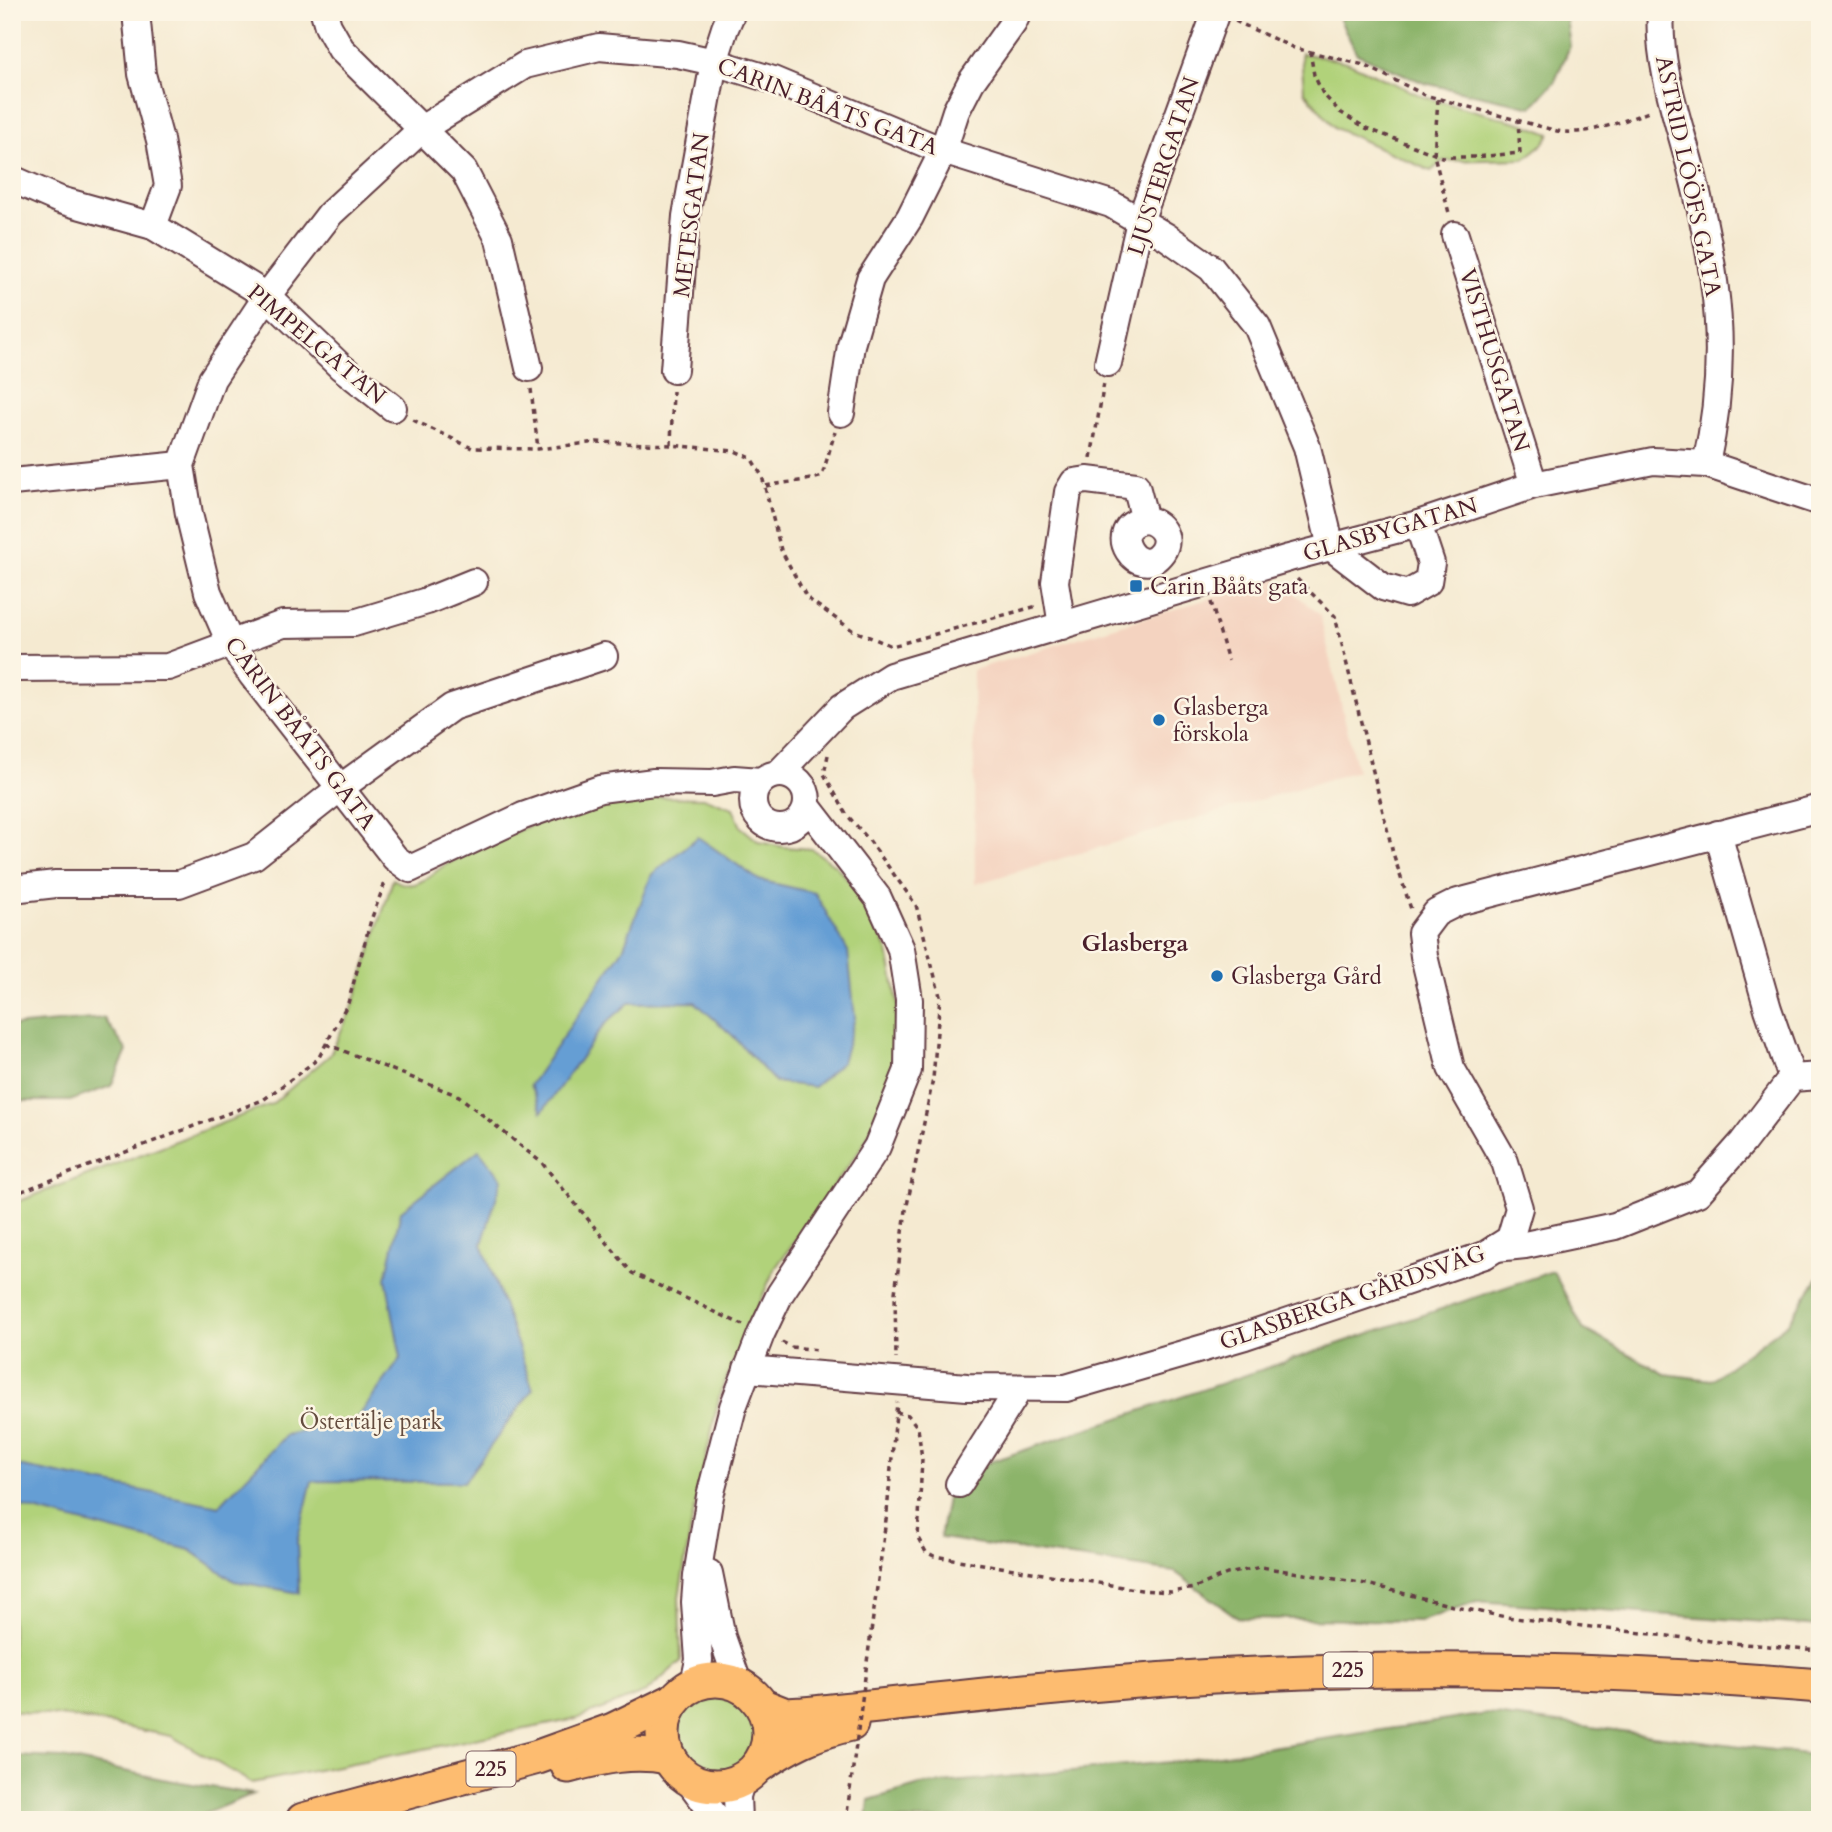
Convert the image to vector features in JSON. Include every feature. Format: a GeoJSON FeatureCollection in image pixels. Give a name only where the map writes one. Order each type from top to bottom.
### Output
{"type":"FeatureCollection","features":[{"type":"Feature","properties":{"kind":"main road","name":"225"},"geometry":{"type":"LineString","coordinates":[[303,1820],[538,1757],[613,1730],[683,1693],[721,1680],[786,1714],[1101,1684],[1207,1676],[1380,1669],[1558,1672],[1731,1679],[1820,1686]]}},
{"type":"Feature","properties":{"kind":"main road"},"geometry":{"type":"LineString","coordinates":[[677,1766],[663,1728],[683,1693]]}},
{"type":"Feature","properties":{"kind":"main road"},"geometry":{"type":"LineString","coordinates":[[750,1773],[767,1750],[770,1732],[751,1695]]}},
{"type":"Feature","properties":{"kind":"main road","name":"225"},"geometry":{"type":"LineString","coordinates":[[350,1820],[478,1786],[608,1756],[649,1753],[677,1766],[708,1786],[725,1786],[750,1773],[790,1744],[829,1729],[967,1698]]}},
{"type":"Feature","properties":{"kind":"street"},"geometry":{"type":"LineString","coordinates":[[136,12],[142,74],[160,140],[168,186],[153,226]]}},
{"type":"Feature","properties":{"kind":"street"},"geometry":{"type":"LineString","coordinates":[[324,12],[328,26],[341,49],[464,171],[499,239],[529,368]]}},
{"type":"Feature","properties":{"kind":"street","name":"METESGATAN"},"geometry":{"type":"LineString","coordinates":[[674,370],[686,216],[715,62],[732,12]]}},
{"type":"Feature","properties":{"kind":"street"},"geometry":{"type":"LineString","coordinates":[[841,412],[851,345],[870,279],[910,217],[943,151],[956,111],[971,82],[1018,12]]}},
{"type":"Feature","properties":{"kind":"street","name":"ASTRID LÖÖFS GATA"},"geometry":{"type":"LineString","coordinates":[[1661,12],[1661,50],[1703,220],[1715,279],[1719,317],[1719,374],[1706,464]]}},
{"type":"Feature","properties":{"kind":"street","name":"LJUSTERGATAN"},"geometry":{"type":"LineString","coordinates":[[1108,362],[1140,221],[1216,13]]}},
{"type":"Feature","properties":{"kind":"street","name":"CARIN BÅÅTS GATA"},"geometry":{"type":"LineString","coordinates":[[770,777],[712,783],[654,782],[600,789],[523,816],[410,869],[395,858],[231,645],[208,592],[189,513],[181,465],[212,379],[267,296],[330,214],[423,128],[526,65],[599,47],[665,53],[715,62],[772,80],[943,151],[1111,204],[1140,221],[1211,268],[1257,326],[1307,447],[1331,547]]}},
{"type":"Feature","properties":{"kind":"street","name":"PIMPELGATAN"},"geometry":{"type":"LineString","coordinates":[[12,179],[60,201],[153,226],[267,296],[341,367],[393,408]]}},
{"type":"Feature","properties":{"kind":"street","name":"VISTHUSGATAN"},"geometry":{"type":"LineString","coordinates":[[1455,235],[1534,485]]}},
{"type":"Feature","properties":{"kind":"street","name":"GLASBYGATAN"},"geometry":{"type":"LineString","coordinates":[[770,777],[825,740],[842,707],[891,676],[1060,613],[1418,524],[1534,485],[1653,461],[1706,464],[1820,502]]}},
{"type":"Feature","properties":{"kind":"street"},"geometry":{"type":"LineString","coordinates":[[12,482],[181,465]]}},
{"type":"Feature","properties":{"kind":"street"},"geometry":{"type":"LineString","coordinates":[[1060,613],[1055,582],[1068,492],[1074,482],[1087,480],[1136,486],[1145,520]]}},
{"type":"Feature","properties":{"kind":"street"},"geometry":{"type":"LineString","coordinates":[[1331,547],[1383,587],[1407,594],[1428,582],[1432,563],[1418,524]]}},
{"type":"Feature","properties":{"kind":"street"},"geometry":{"type":"LineString","coordinates":[[12,668],[168,667],[283,625],[354,623],[427,601],[474,582]]}},
{"type":"Feature","properties":{"kind":"street"},"geometry":{"type":"LineString","coordinates":[[12,888],[56,884],[179,884],[254,856],[340,788],[452,707],[604,656]]}},
{"type":"Feature","properties":{"kind":"street"},"geometry":{"type":"LineString","coordinates":[[787,827],[800,819],[812,767],[825,740]]}},
{"type":"Feature","properties":{"kind":"street"},"geometry":{"type":"LineString","coordinates":[[683,1693],[699,1660],[695,1602],[697,1576],[710,1496],[733,1406],[780,1294],[877,1147],[908,1070],[909,1000],[901,948],[878,898],[838,848],[793,777],[770,777],[754,793],[753,808]]}},
{"type":"Feature","properties":{"kind":"street"},"geometry":{"type":"LineString","coordinates":[[712,783],[753,808],[762,822],[770,826],[787,827],[838,848]]}},
{"type":"Feature","properties":{"kind":"street"},"geometry":{"type":"LineString","coordinates":[[1421,933],[1436,913],[1458,901],[1818,808]]}},
{"type":"Feature","properties":{"kind":"street"},"geometry":{"type":"LineString","coordinates":[[1718,834],[1768,1009],[1792,1078]]}},
{"type":"Feature","properties":{"kind":"street","name":"GLASBERGA GÅRDSVÄG"},"geometry":{"type":"LineString","coordinates":[[747,1369],[898,1383],[1020,1389],[1066,1388],[1245,1336],[1485,1255],[1510,1239],[1519,1208],[1505,1162],[1451,1068],[1421,933]]}},
{"type":"Feature","properties":{"kind":"street"},"geometry":{"type":"LineString","coordinates":[[1496,1248],[1525,1245],[1615,1226],[1698,1193],[1743,1142],[1792,1078],[1820,1076]]}},
{"type":"Feature","properties":{"kind":"street"},"geometry":{"type":"LineString","coordinates":[[959,1484],[1020,1389]]}},
{"type":"Feature","properties":{"kind":"street"},"geometry":{"type":"LineString","coordinates":[[706,1530],[709,1577],[715,1610],[751,1695]]}},
{"type":"Feature","properties":{"kind":"street"},"geometry":{"type":"LineString","coordinates":[[677,1766],[718,1820]]}},
{"type":"Feature","properties":{"kind":"street"},"geometry":{"type":"LineString","coordinates":[[737,1820],[737,1796],[750,1773]]}},
{"type":"Feature","properties":{"kind":"path"},"geometry":{"type":"LineString","coordinates":[[1216,13],[1294,48],[1364,65],[1425,95],[1565,133],[1675,105]]}},
{"type":"Feature","properties":{"kind":"path"},"geometry":{"type":"LineString","coordinates":[[1310,51],[1311,65],[1318,86],[1340,112],[1366,128],[1434,155],[1461,158],[1520,153],[1518,120]]}},
{"type":"Feature","properties":{"kind":"path"},"geometry":{"type":"LineString","coordinates":[[1438,99],[1434,155],[1455,235]]}},
{"type":"Feature","properties":{"kind":"path"},"geometry":{"type":"LineString","coordinates":[[1087,480],[1108,362]]}},
{"type":"Feature","properties":{"kind":"path"},"geometry":{"type":"LineString","coordinates":[[529,368],[537,449]]}},
{"type":"Feature","properties":{"kind":"path"},"geometry":{"type":"LineString","coordinates":[[671,445],[674,370]]}},
{"type":"Feature","properties":{"kind":"path"},"geometry":{"type":"LineString","coordinates":[[393,408],[427,428],[472,448],[537,449],[597,442],[671,445],[743,454],[757,465],[766,486],[780,550],[807,598],[852,630],[892,646],[1060,613]]}},
{"type":"Feature","properties":{"kind":"path"},"geometry":{"type":"LineString","coordinates":[[766,486],[822,475],[841,412]]}},
{"type":"Feature","properties":{"kind":"path"},"geometry":{"type":"LineString","coordinates":[[1289,558],[1291,573],[1335,615],[1393,853],[1421,933]]}},
{"type":"Feature","properties":{"kind":"path"},"geometry":{"type":"LineString","coordinates":[[1210,596],[1228,661]]}},
{"type":"Feature","properties":{"kind":"path"},"geometry":{"type":"LineString","coordinates":[[825,740],[827,758],[824,774],[847,815],[869,840],[916,905],[940,996],[933,1079],[906,1210],[895,1293],[898,1383],[887,1511],[846,1820]]}},
{"type":"Feature","properties":{"kind":"path"},"geometry":{"type":"LineString","coordinates":[[12,1195],[263,1100],[318,1059],[326,1045],[459,1096],[542,1163],[632,1273],[792,1347],[818,1350]]}},
{"type":"Feature","properties":{"kind":"path"},"geometry":{"type":"LineString","coordinates":[[896,1412],[908,1415],[918,1428],[922,1459],[918,1538],[926,1552],[934,1556],[1141,1590],[1171,1592],[1201,1586],[1227,1574],[1261,1567],[1367,1584],[1506,1617],[1718,1642],[1820,1650]]}},
{"type":"Feature","properties":{"kind":"shaded area","name":"Glasberga förskola"},"geometry":{"type":"Polygon","coordinates":[[[1277,578],[1320,615],[1357,771],[975,884],[973,670],[1277,578]]]}},
{"type":"Feature","properties":{"kind":"green space"},"geometry":{"type":"Polygon","coordinates":[[[1343,12],[1555,12],[1566,18],[1570,46],[1555,81],[1532,107],[1424,83],[1357,54],[1340,20],[1343,12]]]}},
{"type":"Feature","properties":{"kind":"green space"},"geometry":{"type":"Polygon","coordinates":[[[1301,53],[1347,62],[1424,97],[1524,124],[1550,134],[1543,144],[1524,159],[1443,161],[1431,171],[1335,128],[1304,91],[1301,53]]]}},
{"type":"Feature","properties":{"kind":"green space","name":"Östertälje park"},"geometry":{"type":"Polygon","coordinates":[[[658,797],[705,798],[733,808],[741,827],[759,842],[812,849],[836,866],[867,902],[888,952],[898,1004],[895,1059],[883,1105],[865,1142],[774,1270],[720,1393],[692,1521],[679,1597],[681,1661],[646,1692],[576,1719],[252,1783],[171,1736],[78,1718],[12,1711],[12,1204],[272,1104],[330,1055],[354,1003],[393,879],[408,884],[420,882],[445,865],[485,845],[518,830],[571,812],[605,803],[658,797]]]}},
{"type":"Feature","properties":{"kind":"green space"},"geometry":{"type":"Polygon","coordinates":[[[104,1018],[127,1051],[111,1086],[70,1101],[12,1101],[12,1026],[104,1018]]]}},
{"type":"Feature","properties":{"kind":"green space"},"geometry":{"type":"Polygon","coordinates":[[[1553,1271],[1583,1329],[1665,1374],[1711,1380],[1788,1323],[1820,1274],[1820,1626],[1477,1601],[1421,1621],[1238,1618],[1175,1572],[940,1538],[951,1475],[1553,1271]]]}},
{"type":"Feature","properties":{"kind":"green space"},"geometry":{"type":"Polygon","coordinates":[[[715,1693],[730,1696],[743,1705],[752,1718],[755,1733],[752,1748],[743,1761],[730,1770],[715,1773],[700,1770],[687,1761],[678,1748],[675,1733],[678,1718],[687,1705],[700,1696],[715,1693]]]}},
{"type":"Feature","properties":{"kind":"green space"},"geometry":{"type":"Polygon","coordinates":[[[1487,1714],[1820,1756],[1820,1820],[867,1820],[869,1800],[920,1785],[1180,1761],[1487,1714]]]}},
{"type":"Feature","properties":{"kind":"green space"},"geometry":{"type":"Polygon","coordinates":[[[12,1756],[63,1758],[162,1779],[253,1794],[189,1820],[12,1820],[12,1756]]]}},
{"type":"Feature","properties":{"kind":"water"},"geometry":{"type":"Polygon","coordinates":[[[698,837],[759,880],[815,893],[848,951],[855,1018],[842,1062],[814,1087],[775,1082],[733,1036],[695,1002],[629,1003],[604,1025],[542,1112],[530,1085],[623,949],[652,874],[698,837]]]}},
{"type":"Feature","properties":{"kind":"water"},"geometry":{"type":"Polygon","coordinates":[[[479,1150],[502,1179],[482,1244],[533,1389],[464,1482],[312,1481],[297,1542],[299,1593],[234,1581],[190,1550],[18,1506],[18,1466],[219,1506],[286,1435],[356,1420],[401,1358],[386,1278],[401,1211],[479,1150]]]}},
{"type":"Feature","properties":{"kind":"place","name":"Carin Bååts gata"},"geometry":{"type":"Point","coordinates":[1136,586]}},
{"type":"Feature","properties":{"kind":"place","name":"Glasberga förskola"},"geometry":{"type":"Point","coordinates":[1159,720]}},
{"type":"Feature","properties":{"kind":"place","name":"Glasberga Gård"},"geometry":{"type":"Point","coordinates":[1217,976]}},
{"type":"Feature","properties":{"kind":"district","name":"Glasberga"},"geometry":{"type":"Point","coordinates":[1135,943]}}]}
